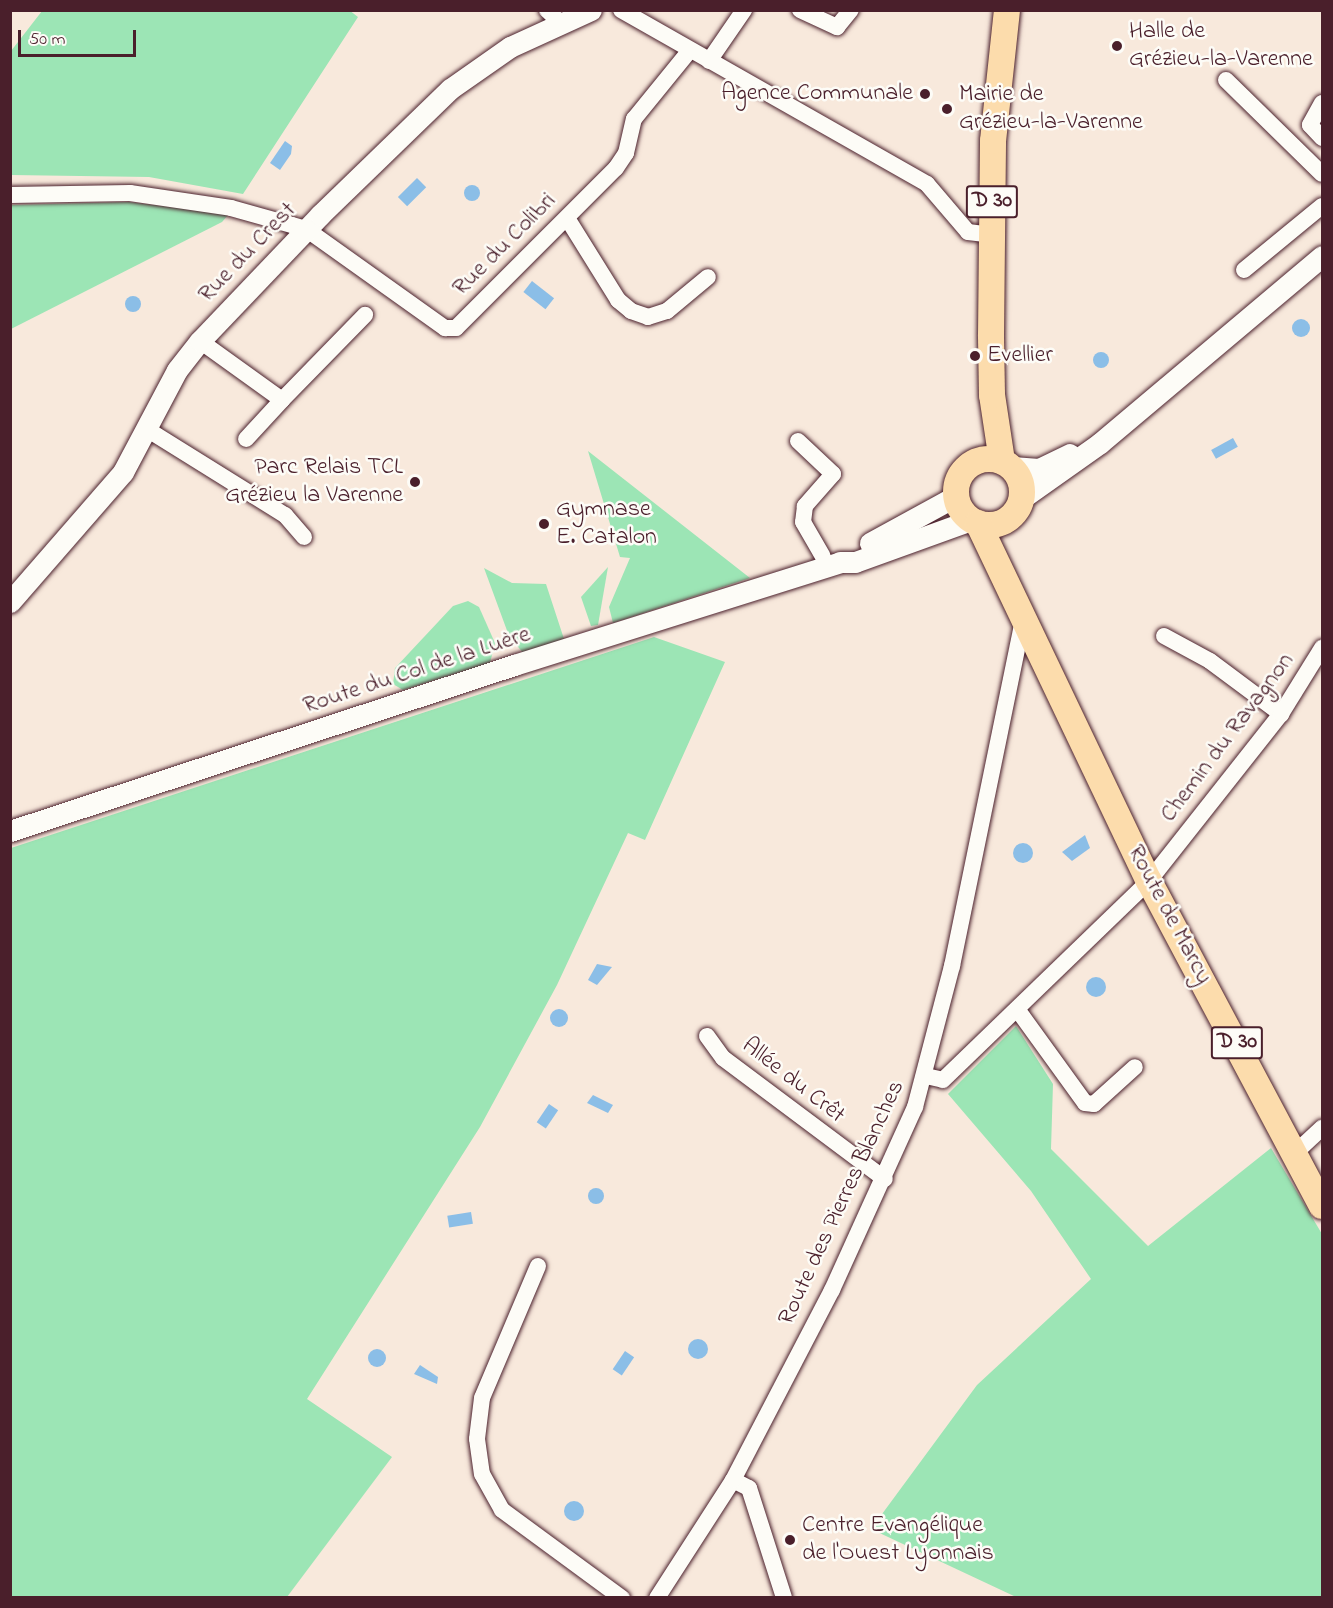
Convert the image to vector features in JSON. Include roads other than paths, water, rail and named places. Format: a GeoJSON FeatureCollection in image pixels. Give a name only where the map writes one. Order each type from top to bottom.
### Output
{"type":"FeatureCollection","features":[{"type":"Feature","properties":{"kind":"main road","name":"D 30"},"geometry":{"type":"LineString","coordinates":[[1007,464],[992,395],[992,235],[994,130],[1009,12]]}},
{"type":"Feature","properties":{"kind":"main road","name":"D 30"},"geometry":{"type":"LineString","coordinates":[[976,461],[992,395]]}},
{"type":"Feature","properties":{"kind":"main road"},"geometry":{"type":"LineString","coordinates":[[976,461],[1007,464],[1016,507],[975,522],[956,496],[964,469],[976,461]]}},
{"type":"Feature","properties":{"kind":"main road","name":"Route de Marcy"},"geometry":{"type":"LineString","coordinates":[[1016,507],[1011,564],[1023,619]]}},
{"type":"Feature","properties":{"kind":"main road","name":"Route de Marcy"},"geometry":{"type":"LineString","coordinates":[[975,522],[1149,881],[1323,1206]]}},
{"type":"Feature","properties":{"kind":"street","name":"Rue du Crest"},"geometry":{"type":"LineString","coordinates":[[10,602],[103,498],[200,341],[306,229],[450,89],[553,16],[591,10]]}},
{"type":"Feature","properties":{"kind":"street"},"geometry":{"type":"LineString","coordinates":[[621,10],[636,15],[690,50],[927,184],[968,232],[992,235]]}},
{"type":"Feature","properties":{"kind":"street"},"geometry":{"type":"LineString","coordinates":[[709,61],[744,10]]}},
{"type":"Feature","properties":{"kind":"street"},"geometry":{"type":"LineString","coordinates":[[800,10],[837,27],[851,10]]}},
{"type":"Feature","properties":{"kind":"street","name":"Rue du Colibri"},"geometry":{"type":"LineString","coordinates":[[10,195],[130,193],[231,208],[306,229],[445,328],[456,328],[616,168],[626,153],[634,119],[690,50]]}},
{"type":"Feature","properties":{"kind":"street"},"geometry":{"type":"LineString","coordinates":[[1226,80],[1323,174]]}},
{"type":"Feature","properties":{"kind":"street"},"geometry":{"type":"LineString","coordinates":[[1323,103],[1310,125],[1323,138]]}},
{"type":"Feature","properties":{"kind":"street"},"geometry":{"type":"LineString","coordinates":[[1244,270],[1323,206]]}},
{"type":"Feature","properties":{"kind":"street"},"geometry":{"type":"LineString","coordinates":[[567,218],[618,300],[631,311],[648,317],[667,311],[708,277]]}},
{"type":"Feature","properties":{"kind":"street"},"geometry":{"type":"LineString","coordinates":[[1016,507],[1072,465],[1323,256]]}},
{"type":"Feature","properties":{"kind":"street"},"geometry":{"type":"LineString","coordinates":[[246,440],[365,315]]}},
{"type":"Feature","properties":{"kind":"street"},"geometry":{"type":"LineString","coordinates":[[200,341],[282,400]]}},
{"type":"Feature","properties":{"kind":"street"},"geometry":{"type":"LineString","coordinates":[[1007,464],[1039,469],[1054,463],[1126,419]]}},
{"type":"Feature","properties":{"kind":"street"},"geometry":{"type":"LineString","coordinates":[[146,428],[285,515],[304,537]]}},
{"type":"Feature","properties":{"kind":"street"},"geometry":{"type":"LineString","coordinates":[[798,441],[833,474],[805,506],[803,522],[832,559]]}},
{"type":"Feature","properties":{"kind":"street","name":"Route du Col de la Luère"},"geometry":{"type":"LineString","coordinates":[[10,831],[832,559],[956,496]]}},
{"type":"Feature","properties":{"kind":"street","name":"Route du Col de la Luère"},"geometry":{"type":"LineString","coordinates":[[832,559],[855,562],[975,522]]}},
{"type":"Feature","properties":{"kind":"street","name":"Route des Pierres Blanches"},"geometry":{"type":"LineString","coordinates":[[657,1598],[733,1480],[885,1179],[926,1076],[1023,619]]}},
{"type":"Feature","properties":{"kind":"street"},"geometry":{"type":"LineString","coordinates":[[1164,636],[1210,661],[1281,714]]}},
{"type":"Feature","properties":{"kind":"street","name":"Chemin du Ravagnon"},"geometry":{"type":"LineString","coordinates":[[926,1076],[943,1080],[1149,881],[1281,714],[1323,648]]}},
{"type":"Feature","properties":{"kind":"street"},"geometry":{"type":"LineString","coordinates":[[1017,1009],[1085,1103],[1094,1104],[1135,1067]]}},
{"type":"Feature","properties":{"kind":"street","name":"Allée du Crêt"},"geometry":{"type":"LineString","coordinates":[[707,1035],[723,1058],[885,1179]]}},
{"type":"Feature","properties":{"kind":"street"},"geometry":{"type":"LineString","coordinates":[[1295,1154],[1323,1128]]}},
{"type":"Feature","properties":{"kind":"street"},"geometry":{"type":"LineString","coordinates":[[538,1266],[500,1344],[482,1398],[477,1439],[482,1474],[502,1509],[622,1598]]}},
{"type":"Feature","properties":{"kind":"street"},"geometry":{"type":"LineString","coordinates":[[733,1480],[749,1488],[784,1598]]}},
{"type":"Feature","properties":{"kind":"water"},"geometry":{"type":"Polygon","coordinates":[[[285,141],[292,146],[291,154],[280,170],[270,163],[285,141]]]}},
{"type":"Feature","properties":{"kind":"water"},"geometry":{"type":"Polygon","coordinates":[[[417,178],[426,187],[407,206],[398,197],[417,178]]]}},
{"type":"Feature","properties":{"kind":"water"},"geometry":{"type":"Polygon","coordinates":[[[472,185],[478,187],[480,193],[478,199],[472,201],[466,199],[464,193],[466,187],[472,185]]]}},
{"type":"Feature","properties":{"kind":"water"},"geometry":{"type":"Polygon","coordinates":[[[532,281],[554,298],[545,309],[523,292],[532,281]]]}},
{"type":"Feature","properties":{"kind":"water"},"geometry":{"type":"Polygon","coordinates":[[[133,296],[139,298],[141,304],[139,310],[133,312],[127,310],[125,304],[127,298],[133,296]]]}},
{"type":"Feature","properties":{"kind":"water"},"geometry":{"type":"Polygon","coordinates":[[[1301,319],[1307,322],[1310,328],[1307,334],[1301,337],[1295,334],[1292,328],[1295,322],[1301,319]]]}},
{"type":"Feature","properties":{"kind":"water"},"geometry":{"type":"Polygon","coordinates":[[[1101,352],[1109,360],[1101,368],[1093,360],[1101,352]]]}},
{"type":"Feature","properties":{"kind":"water"},"geometry":{"type":"Polygon","coordinates":[[[1233,438],[1238,447],[1216,459],[1211,450],[1233,438]]]}},
{"type":"Feature","properties":{"kind":"water"},"geometry":{"type":"Polygon","coordinates":[[[1085,835],[1090,848],[1072,861],[1062,852],[1085,835]]]}},
{"type":"Feature","properties":{"kind":"water"},"geometry":{"type":"Polygon","coordinates":[[[1023,843],[1030,846],[1033,853],[1030,860],[1023,863],[1016,860],[1013,853],[1016,846],[1023,843]]]}},
{"type":"Feature","properties":{"kind":"water"},"geometry":{"type":"Polygon","coordinates":[[[597,964],[612,967],[597,985],[588,980],[597,964]]]}},
{"type":"Feature","properties":{"kind":"water"},"geometry":{"type":"Polygon","coordinates":[[[1096,977],[1103,980],[1106,987],[1103,994],[1096,997],[1089,994],[1086,987],[1089,980],[1096,977]]]}},
{"type":"Feature","properties":{"kind":"water"},"geometry":{"type":"Polygon","coordinates":[[[559,1009],[565,1012],[568,1018],[565,1024],[559,1027],[553,1024],[550,1018],[553,1012],[559,1009]]]}},
{"type":"Feature","properties":{"kind":"water"},"geometry":{"type":"Polygon","coordinates":[[[593,1095],[613,1105],[608,1113],[587,1103],[593,1095]]]}},
{"type":"Feature","properties":{"kind":"water"},"geometry":{"type":"Polygon","coordinates":[[[549,1104],[558,1110],[546,1128],[537,1122],[549,1104]]]}},
{"type":"Feature","properties":{"kind":"water"},"geometry":{"type":"Polygon","coordinates":[[[593,1188],[599,1188],[604,1196],[602,1202],[593,1204],[588,1199],[588,1193],[593,1188]]]}},
{"type":"Feature","properties":{"kind":"water"},"geometry":{"type":"Polygon","coordinates":[[[471,1212],[473,1224],[449,1228],[447,1216],[471,1212]]]}},
{"type":"Feature","properties":{"kind":"water"},"geometry":{"type":"Polygon","coordinates":[[[698,1339],[705,1342],[708,1349],[705,1356],[698,1359],[691,1356],[688,1349],[691,1342],[698,1339]]]}},
{"type":"Feature","properties":{"kind":"water"},"geometry":{"type":"Polygon","coordinates":[[[377,1349],[383,1352],[386,1358],[383,1364],[377,1367],[371,1364],[368,1358],[371,1352],[377,1349]]]}},
{"type":"Feature","properties":{"kind":"water"},"geometry":{"type":"Polygon","coordinates":[[[625,1351],[634,1357],[622,1375],[613,1369],[625,1351]]]}},
{"type":"Feature","properties":{"kind":"water"},"geometry":{"type":"Polygon","coordinates":[[[420,1365],[438,1377],[437,1384],[414,1374],[420,1365]]]}},
{"type":"Feature","properties":{"kind":"water"},"geometry":{"type":"Polygon","coordinates":[[[574,1501],[581,1504],[584,1511],[581,1518],[574,1521],[567,1518],[564,1511],[567,1504],[574,1501]]]}},
{"type":"Feature","properties":{"kind":"place","name":"Halle de Grézieu-la-Varenne"},"geometry":{"type":"Point","coordinates":[1117,46]}},
{"type":"Feature","properties":{"kind":"place","name":"Agence Communale"},"geometry":{"type":"Point","coordinates":[925,94]}},
{"type":"Feature","properties":{"kind":"place","name":"Mairie de Grézieu-la-Varenne"},"geometry":{"type":"Point","coordinates":[947,109]}},
{"type":"Feature","properties":{"kind":"place","name":"Evellier"},"geometry":{"type":"Point","coordinates":[975,356]}},
{"type":"Feature","properties":{"kind":"place","name":"Parc Relais TCL Grézieu la Varenne"},"geometry":{"type":"Point","coordinates":[415,482]}},
{"type":"Feature","properties":{"kind":"place","name":"Gymnase E. Catalon"},"geometry":{"type":"Point","coordinates":[544,524]}},
{"type":"Feature","properties":{"kind":"place","name":"Centre Evangélique de l'Ouest Lyonnais"},"geometry":{"type":"Point","coordinates":[790,1540]}}]}
